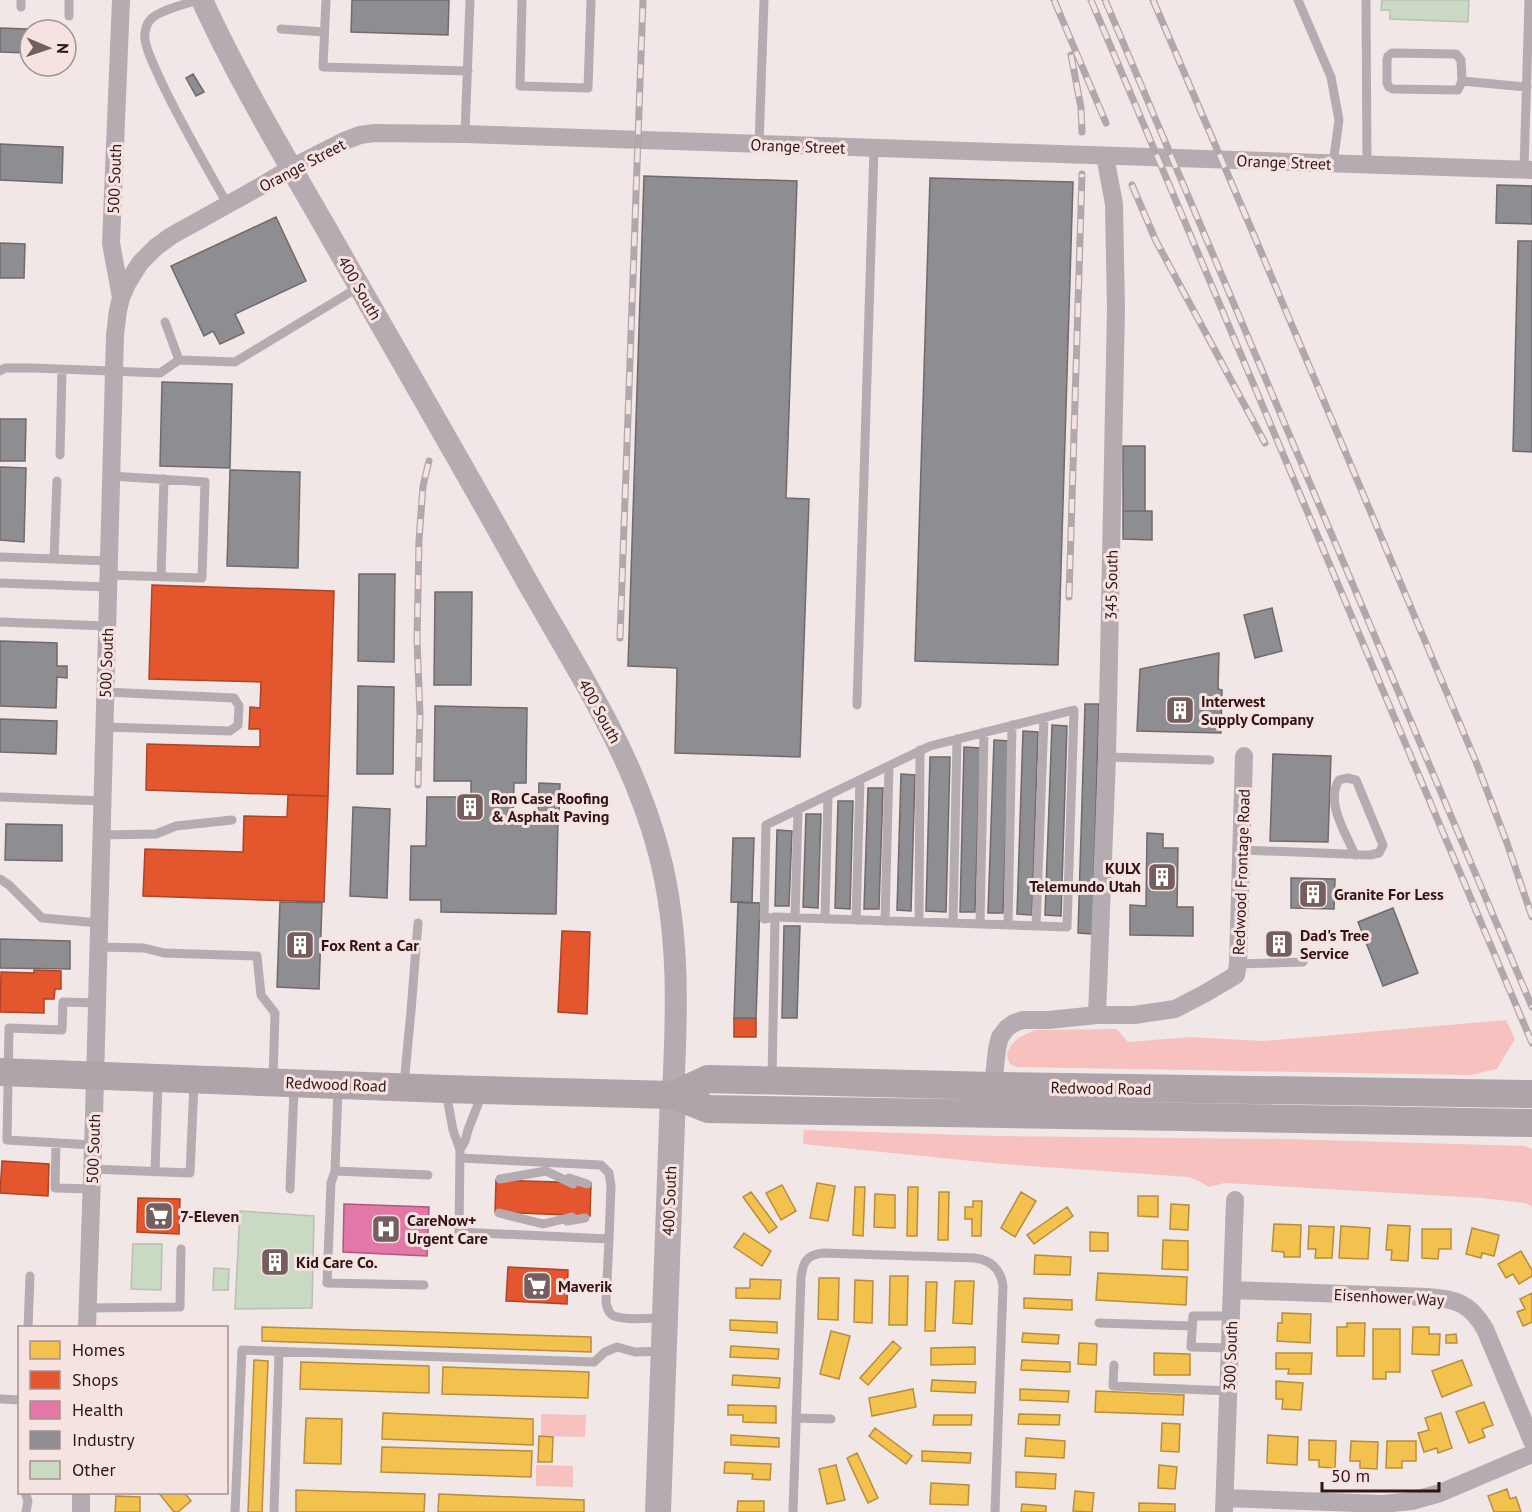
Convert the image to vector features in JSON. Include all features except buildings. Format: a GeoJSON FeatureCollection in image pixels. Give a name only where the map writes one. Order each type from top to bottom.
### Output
{"type":"FeatureCollection","features":[{"type":"Feature","properties":{"kind":"main road","name":"Redwood Road"},"geometry":{"type":"LineString","coordinates":[[4,1072],[445,1089],[673,1095],[708,1109],[1532,1123]]}},
{"type":"Feature","properties":{"kind":"main road","name":"Redwood Road"},"geometry":{"type":"LineString","coordinates":[[673,1095],[708,1079],[993,1086],[1532,1094]]}},
{"type":"Feature","properties":{"kind":"main road","name":"400 South"},"geometry":{"type":"LineString","coordinates":[[658,1512],[673,1095]]}},
{"type":"Feature","properties":{"kind":"street","name":"500 South"},"geometry":{"type":"LineString","coordinates":[[87,1326],[114,372],[116,322],[121,298],[111,243],[121,0]]}},
{"type":"Feature","properties":{"kind":"street","name":"400 South"},"geometry":{"type":"LineString","coordinates":[[200,0],[291,168],[587,687],[634,779],[659,851],[673,932],[676,986],[673,1095]]}},
{"type":"Feature","properties":{"kind":"street","name":"Orange Street"},"geometry":{"type":"LineString","coordinates":[[121,298],[140,263],[171,236],[291,168],[344,141],[360,135],[390,132],[1528,170]]}},
{"type":"Feature","properties":{"kind":"street","name":"345 South"},"geometry":{"type":"LineString","coordinates":[[1097,1014],[1107,757],[1116,309],[1114,204],[1105,156]]}},
{"type":"Feature","properties":{"kind":"street","name":"Redwood Frontage Road"},"geometry":{"type":"LineString","coordinates":[[993,1086],[1000,1037],[1014,1023],[1023,1020],[1048,1020],[1097,1014],[1134,1015],[1175,1009],[1236,975],[1244,756]]}},
{"type":"Feature","properties":{"kind":"street","name":"300 South"},"geometry":{"type":"LineString","coordinates":[[1225,1505],[1235,1200]]}},
{"type":"Feature","properties":{"kind":"street","name":"Eisenhower Way"},"geometry":{"type":"LineString","coordinates":[[1232,1290],[1428,1297],[1448,1299],[1467,1306],[1485,1329],[1532,1441]]}},
{"type":"Feature","properties":{"kind":"street"},"geometry":{"type":"LineString","coordinates":[[1225,1505],[1383,1504],[1412,1501],[1440,1493],[1532,1454]]}},
{"type":"Feature","properties":{"kind":"street"},"geometry":{"type":"LineString","coordinates":[[81,1494],[81,1512]]}},
{"type":"Feature","properties":{"kind":"lane"},"geometry":{"type":"LineString","coordinates":[[69,0],[69,16]]}},
{"type":"Feature","properties":{"kind":"lane"},"geometry":{"type":"LineString","coordinates":[[200,0],[165,11],[150,19],[145,29],[145,41],[169,99],[228,205]]}},
{"type":"Feature","properties":{"kind":"lane"},"geometry":{"type":"LineString","coordinates":[[326,0],[323,67],[468,71]]}},
{"type":"Feature","properties":{"kind":"lane"},"geometry":{"type":"LineString","coordinates":[[465,134],[470,0]]}},
{"type":"Feature","properties":{"kind":"lane"},"geometry":{"type":"LineString","coordinates":[[522,0],[520,86],[588,88],[591,0]]}},
{"type":"Feature","properties":{"kind":"lane"},"geometry":{"type":"LineString","coordinates":[[759,145],[764,0]]}},
{"type":"Feature","properties":{"kind":"lane"},"geometry":{"type":"LineString","coordinates":[[1298,0],[1330,77],[1339,120],[1333,164]]}},
{"type":"Feature","properties":{"kind":"lane"},"geometry":{"type":"LineString","coordinates":[[1366,0],[1367,165]]}},
{"type":"Feature","properties":{"kind":"lane"},"geometry":{"type":"LineString","coordinates":[[1528,170],[1529,0]]}},
{"type":"Feature","properties":{"kind":"lane"},"geometry":{"type":"LineString","coordinates":[[281,29],[324,32]]}},
{"type":"Feature","properties":{"kind":"lane"},"geometry":{"type":"LineString","coordinates":[[1392,53],[1456,54],[1461,60],[1462,81],[1458,90],[1393,89],[1387,83],[1388,56],[1392,53]]}},
{"type":"Feature","properties":{"kind":"lane"},"geometry":{"type":"LineString","coordinates":[[1462,81],[1527,87]]}},
{"type":"Feature","properties":{"kind":"lane"},"geometry":{"type":"LineString","coordinates":[[857,705],[874,148]]}},
{"type":"Feature","properties":{"kind":"lane"},"geometry":{"type":"LineString","coordinates":[[0,371],[5,368],[160,373],[179,360],[235,362],[359,287]]}},
{"type":"Feature","properties":{"kind":"lane"},"geometry":{"type":"LineString","coordinates":[[165,322],[179,360]]}},
{"type":"Feature","properties":{"kind":"lane"},"geometry":{"type":"LineString","coordinates":[[60,455],[62,370]]}},
{"type":"Feature","properties":{"kind":"lane"},"geometry":{"type":"LineString","coordinates":[[0,583],[109,574],[202,578],[205,482],[111,477]]}},
{"type":"Feature","properties":{"kind":"lane"},"geometry":{"type":"LineString","coordinates":[[161,576],[164,479]]}},
{"type":"Feature","properties":{"kind":"lane"},"geometry":{"type":"LineString","coordinates":[[54,559],[57,481]]}},
{"type":"Feature","properties":{"kind":"lane"},"geometry":{"type":"LineString","coordinates":[[0,557],[54,559],[109,574]]}},
{"type":"Feature","properties":{"kind":"lane"},"geometry":{"type":"LineString","coordinates":[[0,622],[107,626]]}},
{"type":"Feature","properties":{"kind":"lane"},"geometry":{"type":"LineString","coordinates":[[104,727],[230,731],[238,725],[238,706],[234,698],[105,692]]}},
{"type":"Feature","properties":{"kind":"lane"},"geometry":{"type":"LineString","coordinates":[[1074,710],[1067,927],[795,918],[764,919],[766,825],[930,746],[1044,718],[1074,710]]}},
{"type":"Feature","properties":{"kind":"lane"},"geometry":{"type":"LineString","coordinates":[[1036,926],[1044,718]]}},
{"type":"Feature","properties":{"kind":"lane"},"geometry":{"type":"LineString","coordinates":[[1008,925],[1012,725]]}},
{"type":"Feature","properties":{"kind":"lane"},"geometry":{"type":"LineString","coordinates":[[980,924],[984,732]]}},
{"type":"Feature","properties":{"kind":"lane"},"geometry":{"type":"LineString","coordinates":[[953,923],[957,739]]}},
{"type":"Feature","properties":{"kind":"lane"},"geometry":{"type":"LineString","coordinates":[[919,922],[920,750]]}},
{"type":"Feature","properties":{"kind":"lane"},"geometry":{"type":"LineString","coordinates":[[1107,757],[1210,760]]}},
{"type":"Feature","properties":{"kind":"lane"},"geometry":{"type":"LineString","coordinates":[[885,921],[889,766]]}},
{"type":"Feature","properties":{"kind":"lane"},"geometry":{"type":"LineString","coordinates":[[1242,850],[1355,855],[1379,853],[1383,845],[1356,780],[1347,778],[1339,780],[1335,788],[1334,803],[1355,855]]}},
{"type":"Feature","properties":{"kind":"lane"},"geometry":{"type":"LineString","coordinates":[[856,920],[860,780]]}},
{"type":"Feature","properties":{"kind":"lane"},"geometry":{"type":"LineString","coordinates":[[825,919],[828,795]]}},
{"type":"Feature","properties":{"kind":"lane"},"geometry":{"type":"LineString","coordinates":[[0,797],[102,801]]}},
{"type":"Feature","properties":{"kind":"lane"},"geometry":{"type":"LineString","coordinates":[[795,918],[798,809]]}},
{"type":"Feature","properties":{"kind":"lane"},"geometry":{"type":"LineString","coordinates":[[101,835],[156,834],[176,826],[232,820]]}},
{"type":"Feature","properties":{"kind":"lane"},"geometry":{"type":"LineString","coordinates":[[0,879],[42,918],[99,923]]}},
{"type":"Feature","properties":{"kind":"lane"},"geometry":{"type":"LineString","coordinates":[[772,1081],[775,918]]}},
{"type":"Feature","properties":{"kind":"lane"},"geometry":{"type":"LineString","coordinates":[[404,1086],[418,923]]}},
{"type":"Feature","properties":{"kind":"lane"},"geometry":{"type":"LineString","coordinates":[[98,947],[257,956],[261,995],[275,1013],[283,1082],[290,1189]]}},
{"type":"Feature","properties":{"kind":"lane"},"geometry":{"type":"LineString","coordinates":[[1238,964],[1303,962]]}},
{"type":"Feature","properties":{"kind":"lane"},"geometry":{"type":"LineString","coordinates":[[93,1145],[7,1140],[4,1072],[9,1028],[62,1030],[63,1002],[97,1003]]}},
{"type":"Feature","properties":{"kind":"lane"},"geometry":{"type":"LineString","coordinates":[[155,1172],[158,1077]]}},
{"type":"Feature","properties":{"kind":"lane"},"geometry":{"type":"LineString","coordinates":[[92,1169],[190,1173],[194,1078]]}},
{"type":"Feature","properties":{"kind":"lane"},"geometry":{"type":"LineString","coordinates":[[338,1084],[335,1171],[331,1189],[327,1283],[424,1285]]}},
{"type":"Feature","properties":{"kind":"lane"},"geometry":{"type":"LineString","coordinates":[[445,1089],[460,1154],[459,1232],[609,1239]]}},
{"type":"Feature","properties":{"kind":"lane"},"geometry":{"type":"LineString","coordinates":[[460,1154],[484,1089]]}},
{"type":"Feature","properties":{"kind":"lane"},"geometry":{"type":"LineString","coordinates":[[56,1143],[55,1188],[92,1189]]}},
{"type":"Feature","properties":{"kind":"lane"},"geometry":{"type":"LineString","coordinates":[[460,1154],[546,1166],[601,1165],[609,1173],[611,1186],[606,1302],[608,1310],[613,1315],[621,1317],[665,1318]]}},
{"type":"Feature","properties":{"kind":"lane"},"geometry":{"type":"LineString","coordinates":[[514,1180],[546,1166]]}},
{"type":"Feature","properties":{"kind":"lane"},"geometry":{"type":"LineString","coordinates":[[533,1180],[546,1166]]}},
{"type":"Feature","properties":{"kind":"lane"},"geometry":{"type":"LineString","coordinates":[[546,1166],[553,1182]]}},
{"type":"Feature","properties":{"kind":"lane"},"geometry":{"type":"LineString","coordinates":[[546,1166],[573,1184]]}},
{"type":"Feature","properties":{"kind":"lane"},"geometry":{"type":"LineString","coordinates":[[500,1179],[546,1166],[587,1184]]}},
{"type":"Feature","properties":{"kind":"lane"},"geometry":{"type":"LineString","coordinates":[[335,1171],[428,1175]]}},
{"type":"Feature","properties":{"kind":"lane"},"geometry":{"type":"LineString","coordinates":[[499,1213],[543,1224],[585,1218]]}},
{"type":"Feature","properties":{"kind":"lane"},"geometry":{"type":"LineString","coordinates":[[512,1214],[543,1224],[572,1217]]}},
{"type":"Feature","properties":{"kind":"lane"},"geometry":{"type":"LineString","coordinates":[[532,1215],[543,1224]]}},
{"type":"Feature","properties":{"kind":"lane"},"geometry":{"type":"LineString","coordinates":[[543,1224],[552,1217]]}},
{"type":"Feature","properties":{"kind":"lane"},"geometry":{"type":"LineString","coordinates":[[543,1224],[543,1235]]}},
{"type":"Feature","properties":{"kind":"lane"},"geometry":{"type":"LineString","coordinates":[[87,1308],[180,1307],[182,1249]]}},
{"type":"Feature","properties":{"kind":"lane"},"geometry":{"type":"LineString","coordinates":[[793,1512],[801,1278],[804,1263],[808,1257],[823,1253],[975,1258],[989,1262],[999,1272],[1003,1286],[996,1512]]}},
{"type":"Feature","properties":{"kind":"lane"},"geometry":{"type":"LineString","coordinates":[[28,1326],[30,1276]]}},
{"type":"Feature","properties":{"kind":"lane"},"geometry":{"type":"LineString","coordinates":[[1230,1348],[1191,1347],[1192,1316],[1231,1316]]}},
{"type":"Feature","properties":{"kind":"lane"},"geometry":{"type":"LineString","coordinates":[[1099,1323],[1192,1326]]}},
{"type":"Feature","properties":{"kind":"lane"},"geometry":{"type":"LineString","coordinates":[[235,1512],[242,1350],[594,1362],[605,1352],[617,1347],[636,1352],[664,1351]]}},
{"type":"Feature","properties":{"kind":"lane"},"geometry":{"type":"LineString","coordinates":[[274,1512],[279,1352]]}},
{"type":"Feature","properties":{"kind":"lane"},"geometry":{"type":"LineString","coordinates":[[1113,1365],[1113,1386],[1228,1391]]}},
{"type":"Feature","properties":{"kind":"lane"},"geometry":{"type":"LineString","coordinates":[[0,1399],[18,1400]]}},
{"type":"Feature","properties":{"kind":"lane"},"geometry":{"type":"LineString","coordinates":[[796,1418],[831,1419]]}},
{"type":"Feature","properties":{"kind":"lane"},"geometry":{"type":"LineString","coordinates":[[26,1494],[28,1501],[26,1512]]}},
{"type":"Feature","properties":{"kind":"shaded area"},"geometry":{"type":"Polygon","coordinates":[[[1506,1020],[1515,1039],[1497,1069],[1470,1075],[1017,1067],[1010,1064],[1007,1054],[1018,1038],[1035,1030],[1117,1029],[1128,1042],[1189,1037],[1264,1041],[1506,1020]]]}},
{"type":"Feature","properties":{"kind":"shaded area"},"geometry":{"type":"Polygon","coordinates":[[[804,1130],[1525,1146],[1532,1149],[1532,1207],[1525,1203],[1482,1198],[1224,1183],[1209,1187],[1189,1177],[1002,1164],[803,1144],[804,1130]]]}},
{"type":"Feature","properties":{"kind":"shaded area"},"geometry":{"type":"Polygon","coordinates":[[[541,1414],[586,1415],[585,1437],[541,1436],[541,1414]]]}},
{"type":"Feature","properties":{"kind":"shaded area"},"geometry":{"type":"Polygon","coordinates":[[[536,1465],[573,1466],[573,1487],[536,1486],[536,1465]]]}},
{"type":"Feature","properties":{"kind":"railway"},"geometry":{"type":"LineString","coordinates":[[620,638],[643,0]]}},
{"type":"Feature","properties":{"kind":"railway"},"geometry":{"type":"LineString","coordinates":[[1054,0],[1106,123]]}},
{"type":"Feature","properties":{"kind":"railway"},"geometry":{"type":"LineString","coordinates":[[1091,0],[1532,1043]]}},
{"type":"Feature","properties":{"kind":"railway"},"geometry":{"type":"LineString","coordinates":[[1105,0],[1532,1007]]}},
{"type":"Feature","properties":{"kind":"railway"},"geometry":{"type":"LineString","coordinates":[[1153,0],[1476,762],[1532,917]]}},
{"type":"Feature","properties":{"kind":"railway"},"geometry":{"type":"LineString","coordinates":[[1071,55],[1081,108],[1082,132]]}},
{"type":"Feature","properties":{"kind":"railway"},"geometry":{"type":"LineString","coordinates":[[1069,597],[1082,174]]}},
{"type":"Feature","properties":{"kind":"railway"},"geometry":{"type":"LineString","coordinates":[[1132,185],[1156,241],[1265,443]]}},
{"type":"Feature","properties":{"kind":"railway"},"geometry":{"type":"LineString","coordinates":[[418,785],[419,540],[423,486],[429,461]]}},
{"type":"Feature","properties":{"kind":"place","name":"Interwest Supply Company"},"geometry":{"type":"Point","coordinates":[1180,710]}},
{"type":"Feature","properties":{"kind":"place","name":"Ron Case Roofing & Asphalt Paving"},"geometry":{"type":"Point","coordinates":[470,807]}},
{"type":"Feature","properties":{"kind":"place","name":"KULX Telemundo Utah"},"geometry":{"type":"Point","coordinates":[1162,877]}},
{"type":"Feature","properties":{"kind":"place","name":"Granite For Less"},"geometry":{"type":"Point","coordinates":[1313,894]}},
{"type":"Feature","properties":{"kind":"place","name":"Dad's Tree Service"},"geometry":{"type":"Point","coordinates":[1279,944]}},
{"type":"Feature","properties":{"kind":"place","name":"Fox Rent a Car"},"geometry":{"type":"Point","coordinates":[300,945]}},
{"type":"Feature","properties":{"kind":"place","name":"7-Eleven"},"geometry":{"type":"Point","coordinates":[159,1216]}},
{"type":"Feature","properties":{"kind":"place","name":"CareNow+ Urgent Care"},"geometry":{"type":"Point","coordinates":[386,1229]}},
{"type":"Feature","properties":{"kind":"place","name":"Kid Care Co."},"geometry":{"type":"Point","coordinates":[275,1262]}},
{"type":"Feature","properties":{"kind":"place","name":"Maverik"},"geometry":{"type":"Point","coordinates":[537,1286]}}]}
